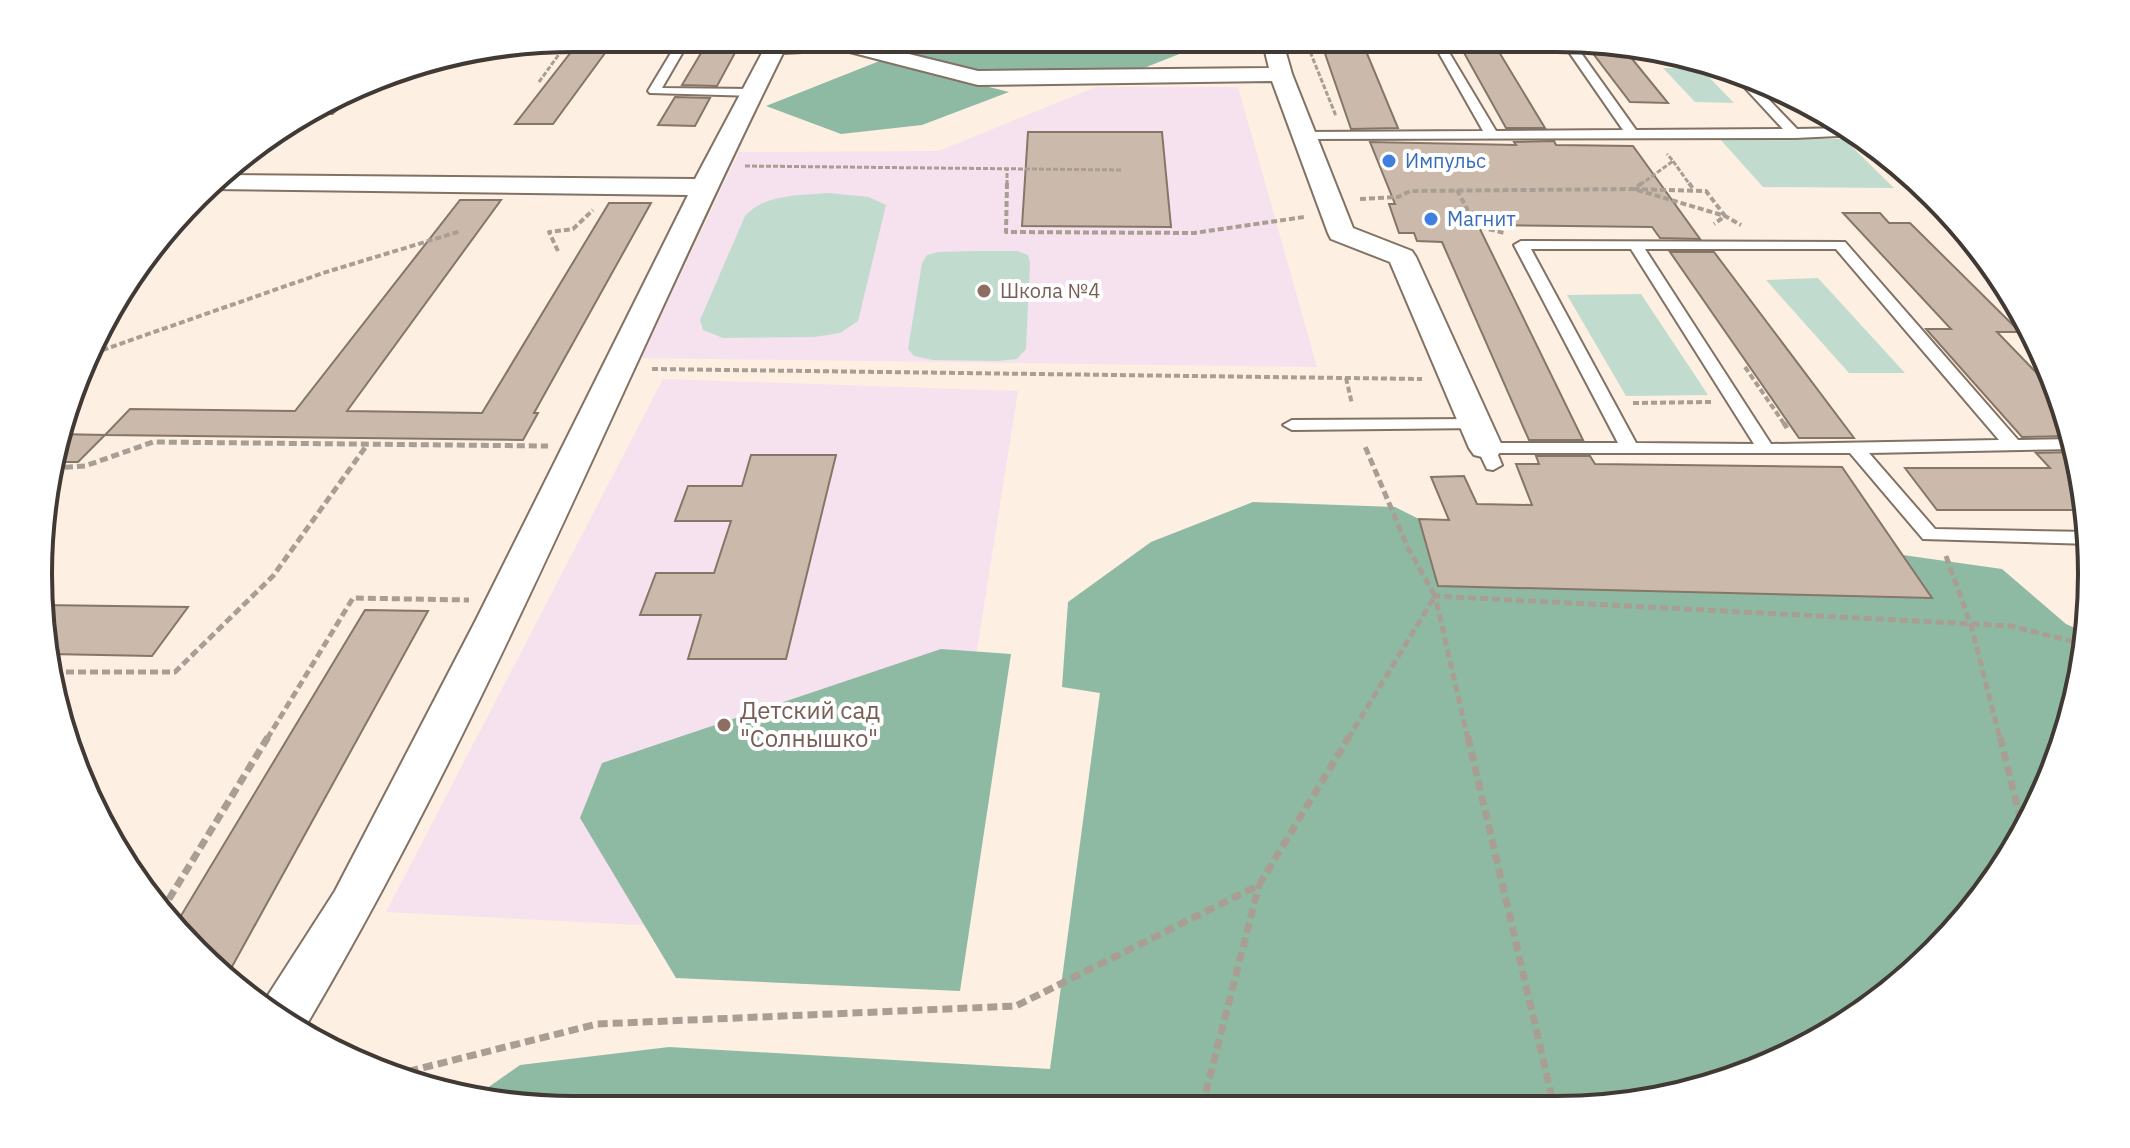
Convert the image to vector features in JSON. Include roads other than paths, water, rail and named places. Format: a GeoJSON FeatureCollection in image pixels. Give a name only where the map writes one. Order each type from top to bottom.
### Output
{"type":"FeatureCollection","features":[{"type":"Feature","properties":{"kind":"street"},"geometry":{"type":"LineString","coordinates":[[287,1010],[352,905],[496,620],[615,372],[718,176],[752,93],[773,52]]}},
{"type":"Feature","properties":{"kind":"street"},"geometry":{"type":"LineString","coordinates":[[874,52],[978,78],[1281,74]]}},
{"type":"Feature","properties":{"kind":"street"},"geometry":{"type":"LineString","coordinates":[[1275,52],[1341,233],[1402,257],[1485,446]]}},
{"type":"Feature","properties":{"kind":"street"},"geometry":{"type":"LineString","coordinates":[[229,183],[608,186],[718,176]]}},
{"type":"Feature","properties":{"kind":"lane"},"geometry":{"type":"LineString","coordinates":[[678,52],[654,91],[752,93]]}},
{"type":"Feature","properties":{"kind":"lane"},"geometry":{"type":"LineString","coordinates":[[1444,52],[1492,135]]}},
{"type":"Feature","properties":{"kind":"lane"},"geometry":{"type":"LineString","coordinates":[[1575,53],[1633,135]]}},
{"type":"Feature","properties":{"kind":"lane"},"geometry":{"type":"LineString","coordinates":[[1755,91],[1795,134]]}},
{"type":"Feature","properties":{"kind":"lane"},"geometry":{"type":"LineString","coordinates":[[1305,136],[1834,133]]}},
{"type":"Feature","properties":{"kind":"lane"},"geometry":{"type":"LineString","coordinates":[[1630,448],[1521,245],[1840,245],[2012,444]]}},
{"type":"Feature","properties":{"kind":"lane"},"geometry":{"type":"LineString","coordinates":[[1635,245],[1766,449]]}},
{"type":"Feature","properties":{"kind":"lane"},"geometry":{"type":"LineString","coordinates":[[1292,425],[1356,425],[1485,446],[1766,449],[2061,444]]}},
{"type":"Feature","properties":{"kind":"lane"},"geometry":{"type":"LineString","coordinates":[[1854,447],[1930,535],[2077,538]]}},
{"type":"Feature","properties":{"kind":"place","name":"Импульс"},"geometry":{"type":"Point","coordinates":[1389,161]}},
{"type":"Feature","properties":{"kind":"place","name":"Магнит"},"geometry":{"type":"Point","coordinates":[1431,219]}},
{"type":"Feature","properties":{"kind":"place","name":"Школа №4"},"geometry":{"type":"Point","coordinates":[984,291]}},
{"type":"Feature","properties":{"kind":"place","name":"Детский сад \"Солнышко\""},"geometry":{"type":"Point","coordinates":[724,725]}}]}
